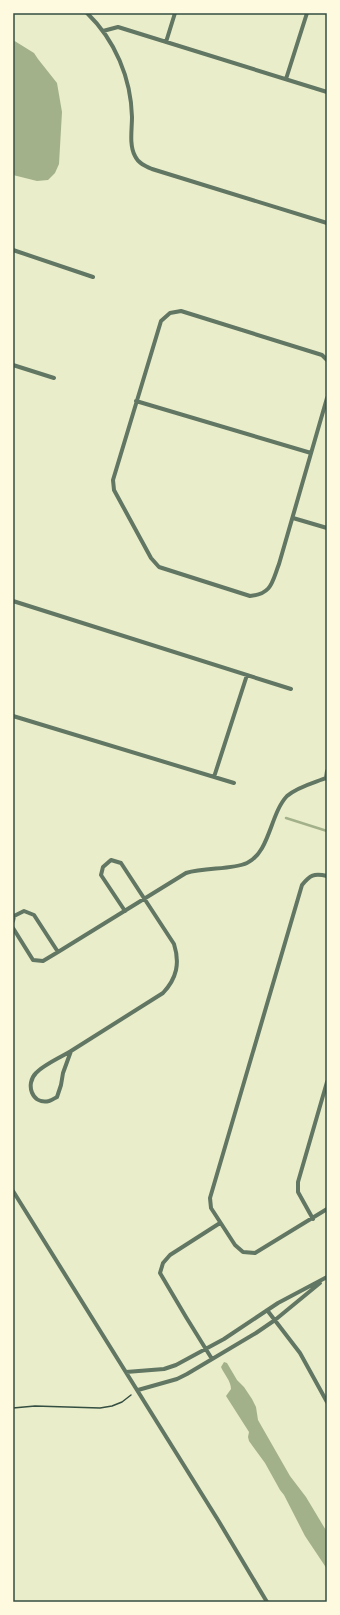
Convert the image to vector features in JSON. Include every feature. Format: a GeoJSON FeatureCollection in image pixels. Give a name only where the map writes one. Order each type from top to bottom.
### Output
{"type":"FeatureCollection","features":[{"type":"Feature","properties":{"kind":"street"},"geometry":{"type":"LineString","coordinates":[[87,13],[103,30],[117,54],[126,77],[131,101],[132,144],[135,156],[142,164],[152,169],[327,223]]}},
{"type":"Feature","properties":{"kind":"street"},"geometry":{"type":"LineString","coordinates":[[166,42],[175,13]]}},
{"type":"Feature","properties":{"kind":"street"},"geometry":{"type":"LineString","coordinates":[[286,79],[307,13]]}},
{"type":"Feature","properties":{"kind":"street"},"geometry":{"type":"LineString","coordinates":[[103,30],[118,27],[327,92]]}},
{"type":"Feature","properties":{"kind":"street"},"geometry":{"type":"LineString","coordinates":[[13,250],[93,278]]}},
{"type":"Feature","properties":{"kind":"street"},"geometry":{"type":"LineString","coordinates":[[327,360],[322,355],[181,311],[170,313],[161,322],[136,400],[113,480],[114,490],[151,558],[159,567],[250,596],[260,595],[269,590],[279,564],[293,518],[327,398]]}},
{"type":"Feature","properties":{"kind":"street"},"geometry":{"type":"LineString","coordinates":[[13,365],[54,378]]}},
{"type":"Feature","properties":{"kind":"street"},"geometry":{"type":"LineString","coordinates":[[136,400],[311,453]]}},
{"type":"Feature","properties":{"kind":"street"},"geometry":{"type":"LineString","coordinates":[[293,518],[327,528]]}},
{"type":"Feature","properties":{"kind":"street"},"geometry":{"type":"LineString","coordinates":[[13,601],[291,689]]}},
{"type":"Feature","properties":{"kind":"street"},"geometry":{"type":"LineString","coordinates":[[214,777],[247,675]]}},
{"type":"Feature","properties":{"kind":"street"},"geometry":{"type":"LineString","coordinates":[[13,716],[234,783]]}},
{"type":"Feature","properties":{"kind":"street"},"geometry":{"type":"LineString","coordinates":[[13,928],[33,960],[43,961],[186,873],[247,863],[256,857],[262,847],[276,813],[288,796],[296,790],[326,779],[327,771]]}},
{"type":"Feature","properties":{"kind":"street"},"geometry":{"type":"LineString","coordinates":[[71,1051],[63,1072],[62,1085],[57,1096],[48,1101],[37,1099],[30,1090],[30,1080],[37,1072],[163,993],[170,985],[175,975],[178,965],[174,944],[121,863],[111,860],[103,867],[101,875],[125,911]]}},
{"type":"Feature","properties":{"kind":"street"},"geometry":{"type":"LineString","coordinates":[[327,876],[318,874],[308,877],[302,885],[210,1198],[211,1208],[220,1223],[235,1245],[243,1252],[255,1253],[313,1219],[327,1209]]}},
{"type":"Feature","properties":{"kind":"street"},"geometry":{"type":"LineString","coordinates":[[13,920],[14,916],[24,911],[34,915],[58,952]]}},
{"type":"Feature","properties":{"kind":"street"},"geometry":{"type":"LineString","coordinates":[[313,1219],[298,1192],[298,1182],[327,1082]]}},
{"type":"Feature","properties":{"kind":"street"},"geometry":{"type":"LineString","coordinates":[[13,1190],[138,1390],[267,1602]]}},
{"type":"Feature","properties":{"kind":"street"},"geometry":{"type":"LineString","coordinates":[[212,1358],[160,1273],[163,1263],[170,1255],[220,1223]]}},
{"type":"Feature","properties":{"kind":"street"},"geometry":{"type":"LineString","coordinates":[[126,1372],[164,1369],[176,1365],[224,1339],[267,1310],[327,1277]]}},
{"type":"Feature","properties":{"kind":"street"},"geometry":{"type":"LineString","coordinates":[[138,1390],[177,1379],[256,1333],[275,1320],[327,1277]]}},
{"type":"Feature","properties":{"kind":"street"},"geometry":{"type":"LineString","coordinates":[[267,1310],[300,1353],[327,1402]]}},
{"type":"Feature","properties":{"kind":"path"},"geometry":{"type":"LineString","coordinates":[[13,1408],[35,1406],[100,1408],[112,1406],[122,1402],[138,1390]]}},
{"type":"Feature","properties":{"kind":"shaded area"},"geometry":{"type":"Polygon","coordinates":[[[13,40],[34,53],[57,83],[62,112],[59,164],[55,173],[48,180],[37,181],[13,175],[13,40]]]}},
{"type":"Feature","properties":{"kind":"shaded area"},"geometry":{"type":"Polygon","coordinates":[[[224,1362],[227,1363],[237,1380],[252,1399],[256,1407],[258,1420],[290,1476],[306,1497],[327,1532],[327,1569],[305,1536],[284,1495],[265,1463],[249,1441],[249,1432],[226,1396],[231,1389],[231,1386],[221,1367],[224,1362]]]}},
{"type":"Feature","properties":{"kind":"waterway"},"geometry":{"type":"LineString","coordinates":[[286,818],[327,831]]}}]}
